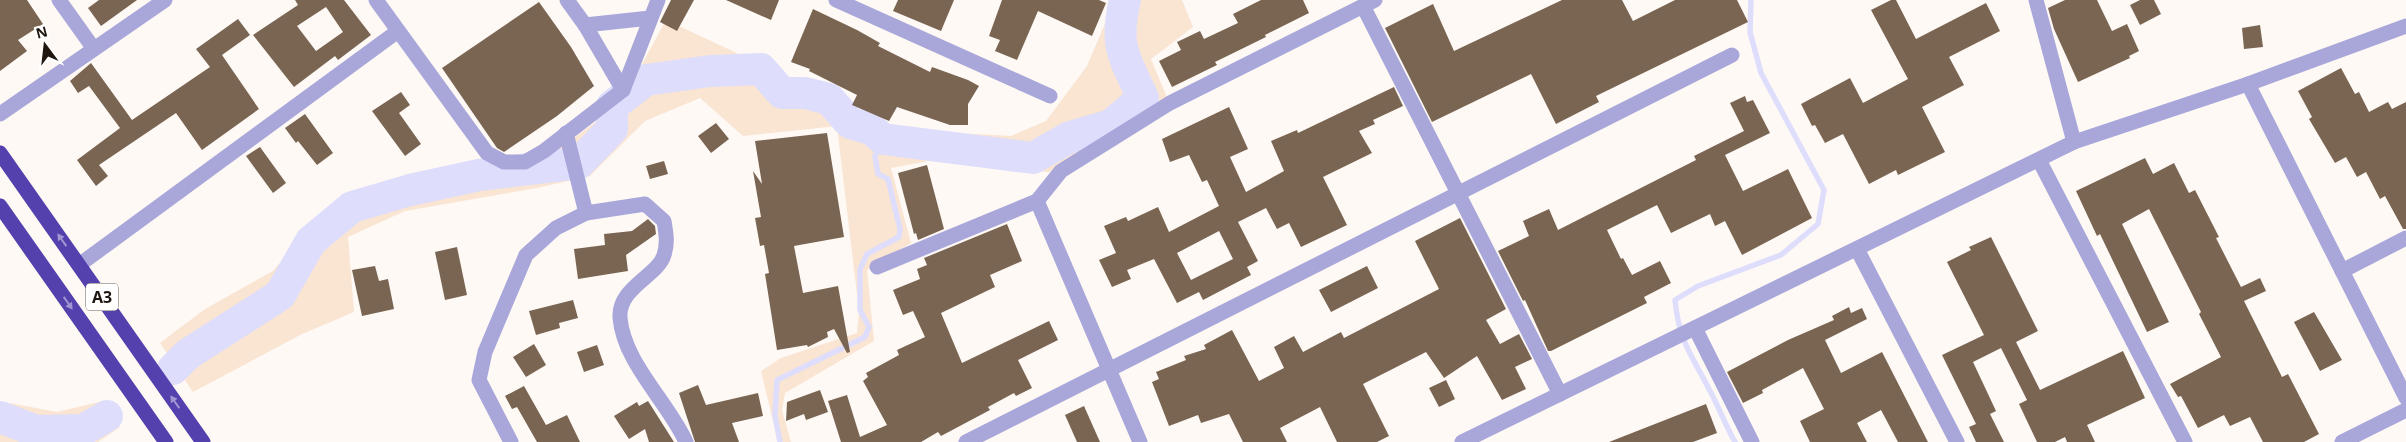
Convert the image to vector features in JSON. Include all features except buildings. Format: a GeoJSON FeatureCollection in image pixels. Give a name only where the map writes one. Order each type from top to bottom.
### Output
{"type":"FeatureCollection","features":[{"type":"Feature","properties":{"kind":"highway","name":"A3"},"geometry":{"type":"LineString","coordinates":[[0,153],[203,442]]}},
{"type":"Feature","properties":{"kind":"highway","name":"A3"},"geometry":{"type":"LineString","coordinates":[[0,206],[166,442]]}},
{"type":"Feature","properties":{"kind":"street"},"geometry":{"type":"LineString","coordinates":[[59,0],[94,49]]}},
{"type":"Feature","properties":{"kind":"street"},"geometry":{"type":"LineString","coordinates":[[0,114],[165,0]]}},
{"type":"Feature","properties":{"kind":"street"},"geometry":{"type":"LineString","coordinates":[[376,0],[487,153],[504,162],[525,162],[622,90],[658,0]]}},
{"type":"Feature","properties":{"kind":"street"},"geometry":{"type":"LineString","coordinates":[[568,0],[585,25],[622,90]]}},
{"type":"Feature","properties":{"kind":"street"},"geometry":{"type":"LineString","coordinates":[[836,0],[1050,96]]}},
{"type":"Feature","properties":{"kind":"street"},"geometry":{"type":"LineString","coordinates":[[2036,0],[2074,142]]}},
{"type":"Feature","properties":{"kind":"street"},"geometry":{"type":"LineString","coordinates":[[877,267],[1037,201],[1061,171],[1170,103],[1369,3],[1458,194],[1560,394]]}},
{"type":"Feature","properties":{"kind":"street"},"geometry":{"type":"LineString","coordinates":[[585,25],[650,18]]}},
{"type":"Feature","properties":{"kind":"street"},"geometry":{"type":"LineString","coordinates":[[1462,442],[2074,142],[2248,84],[2406,26]]}},
{"type":"Feature","properties":{"kind":"street"},"geometry":{"type":"LineString","coordinates":[[79,265],[398,31]]}},
{"type":"Feature","properties":{"kind":"street"},"geometry":{"type":"LineString","coordinates":[[966,442],[1732,56]]}},
{"type":"Feature","properties":{"kind":"street"},"geometry":{"type":"LineString","coordinates":[[2248,84],[2406,398]]}},
{"type":"Feature","properties":{"kind":"street"},"geometry":{"type":"LineString","coordinates":[[566,133],[586,213]]}},
{"type":"Feature","properties":{"kind":"street"},"geometry":{"type":"LineString","coordinates":[[2039,160],[2185,442]]}},
{"type":"Feature","properties":{"kind":"street"},"geometry":{"type":"LineString","coordinates":[[1037,201],[1140,442]]}},
{"type":"Feature","properties":{"kind":"street"},"geometry":{"type":"LineString","coordinates":[[511,442],[479,380],[485,352],[526,254],[556,228],[586,213],[645,204],[664,221],[668,240],[664,257],[624,298],[620,316],[624,340],[686,442]]}},
{"type":"Feature","properties":{"kind":"street"},"geometry":{"type":"LineString","coordinates":[[2342,271],[2406,238]]}},
{"type":"Feature","properties":{"kind":"street"},"geometry":{"type":"LineString","coordinates":[[1857,249],[1957,442]]}},
{"type":"Feature","properties":{"kind":"street"},"geometry":{"type":"LineString","coordinates":[[1695,328],[1752,442]]}},
{"type":"Feature","properties":{"kind":"street"},"geometry":{"type":"LineString","coordinates":[[2342,442],[2406,410]]}},
{"type":"Feature","properties":{"kind":"shaded area"},"geometry":{"type":"Polygon","coordinates":[[[1115,0],[1182,0],[1193,27],[1151,59],[1168,100],[1049,172],[928,161],[891,168],[911,243],[867,270],[874,341],[785,393],[782,410],[791,442],[778,442],[761,371],[781,358],[857,333],[859,311],[837,126],[743,136],[700,98],[645,121],[590,176],[537,188],[405,211],[348,237],[354,312],[302,334],[193,392],[160,343],[205,309],[273,271],[308,230],[387,184],[540,163],[621,103],[666,20],[902,130],[1011,136],[1046,121],[1087,66],[1115,0]]]}},
{"type":"Feature","properties":{"kind":"shaded area"},"geometry":{"type":"Polygon","coordinates":[[[103,401],[120,427],[98,442],[0,442],[0,403],[4,402],[57,412],[103,401]]]}},
{"type":"Feature","properties":{"kind":"waterway"},"geometry":{"type":"LineString","coordinates":[[173,369],[188,354],[280,295],[311,241],[352,207],[410,190],[479,175],[579,163],[612,129],[612,106],[646,80],[710,71],[761,69],[782,93],[805,93],[829,99],[850,123],[871,129],[883,139],[1033,158],[1070,137],[1111,125],[1143,98],[1123,51],[1120,29],[1125,0]]}},
{"type":"Feature","properties":{"kind":"waterway"},"geometry":{"type":"LineString","coordinates":[[1735,442],[1687,347],[1679,326],[1675,300],[1698,286],[1781,255],[1818,224],[1824,190],[1761,73],[1750,32],[1751,0]]}},
{"type":"Feature","properties":{"kind":"waterway"},"geometry":{"type":"LineString","coordinates":[[780,442],[775,416],[777,380],[865,337],[869,327],[860,310],[860,269],[867,254],[899,237],[900,229],[888,179],[878,174],[875,156],[883,139]]}},
{"type":"Feature","properties":{"kind":"waterway"},"geometry":{"type":"LineString","coordinates":[[0,417],[36,431],[83,430],[107,416]]}}]}
